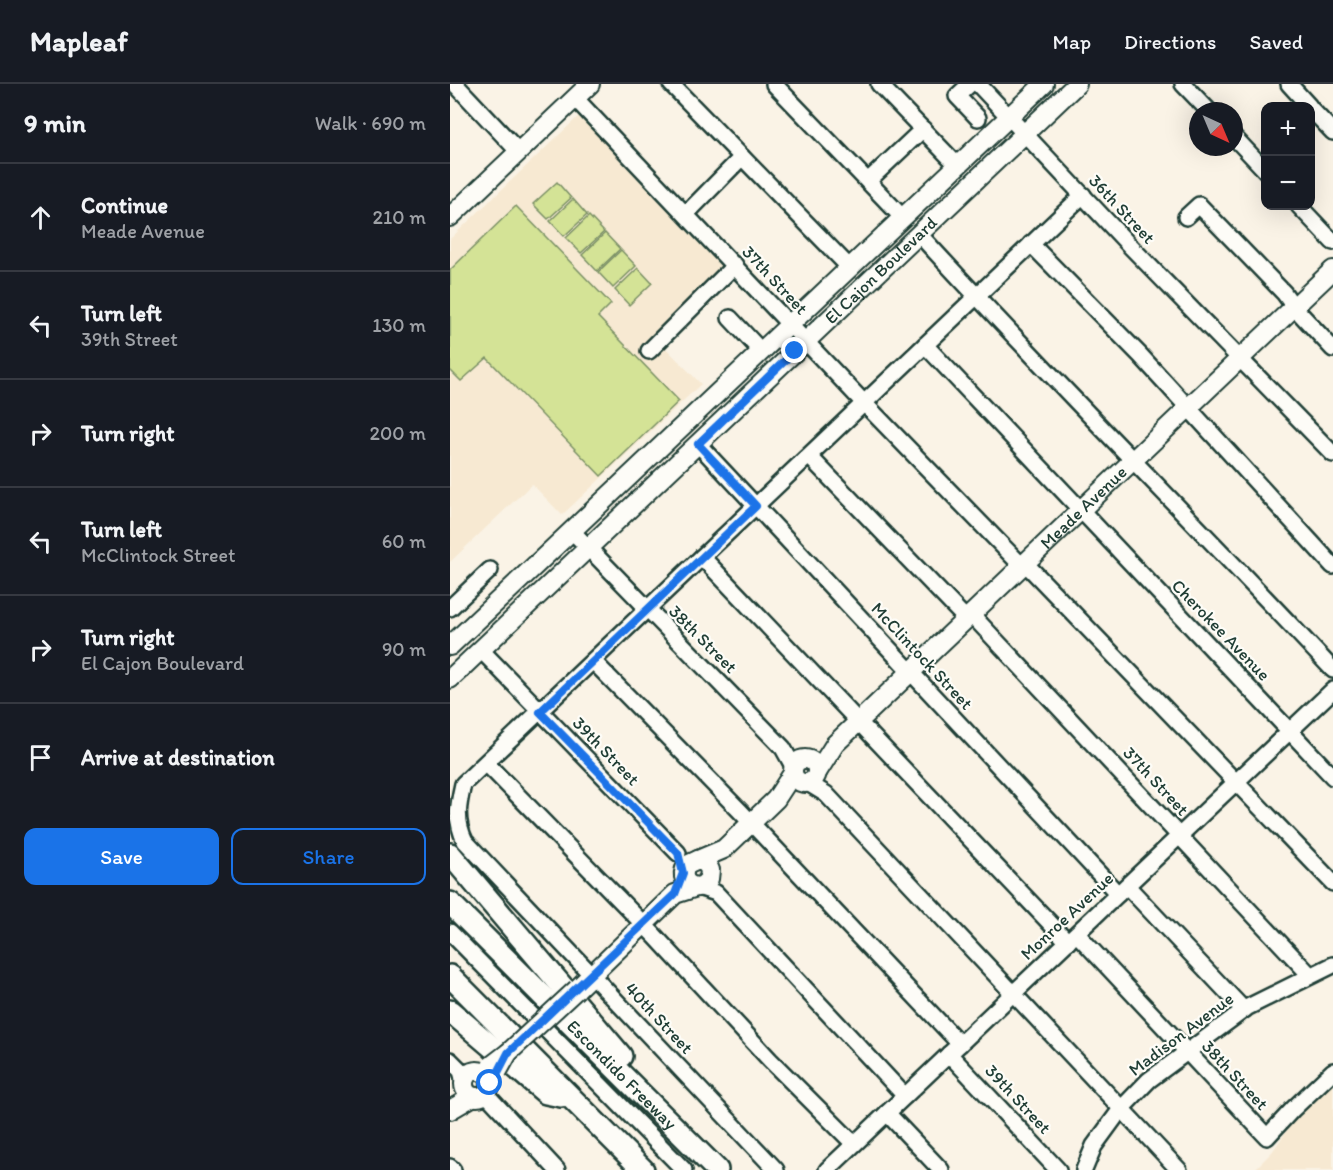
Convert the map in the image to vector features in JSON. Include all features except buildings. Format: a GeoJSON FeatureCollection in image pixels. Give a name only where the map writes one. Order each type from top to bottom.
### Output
{"type":"FeatureCollection","features":[{"type":"Feature","properties":{"kind":"highway"},"geometry":{"type":"LineString","coordinates":[[451,853],[621,1057],[634,1086]]}},
{"type":"Feature","properties":{"kind":"highway","name":"Escondido Freeway"},"geometry":{"type":"LineString","coordinates":[[450,903],[717,1170]]}},
{"type":"Feature","properties":{"kind":"highway"},"geometry":{"type":"LineString","coordinates":[[450,976],[643,1170]]}},
{"type":"Feature","properties":{"kind":"highway"},"geometry":{"type":"LineString","coordinates":[[450,1011],[546,1093],[571,1098]]}},
{"type":"Feature","properties":{"kind":"main road","name":"El Cajon Boulevard"},"geometry":{"type":"LineString","coordinates":[[453,637],[572,531],[1044,84]]}},
{"type":"Feature","properties":{"kind":"main road","name":"El Cajon Boulevard"},"geometry":{"type":"LineString","coordinates":[[450,679],[1077,84]]}},
{"type":"Feature","properties":{"kind":"main road"},"geometry":{"type":"LineString","coordinates":[[451,213],[519,152],[581,89]]}},
{"type":"Feature","properties":{"kind":"main road","name":"Meade Avenue"},"geometry":{"type":"LineString","coordinates":[[450,1102],[482,1081],[508,1053],[675,894],[704,881],[724,849],[750,823],[1333,270]]}},
{"type":"Feature","properties":{"kind":"main road","name":"Meade Avenue"},"geometry":{"type":"LineString","coordinates":[[675,894],[687,865],[724,849]]}},
{"type":"Feature","properties":{"kind":"main road"},"geometry":{"type":"LineString","coordinates":[[683,873],[689,885],[704,881],[708,867],[698,860]]}},
{"type":"Feature","properties":{"kind":"main road"},"geometry":{"type":"LineString","coordinates":[[450,1110],[482,1081]]}},
{"type":"Feature","properties":{"kind":"street"},"geometry":{"type":"LineString","coordinates":[[455,84],[519,152]]}},
{"type":"Feature","properties":{"kind":"street"},"geometry":{"type":"LineString","coordinates":[[671,84],[850,268]]}},
{"type":"Feature","properties":{"kind":"street"},"geometry":{"type":"LineString","coordinates":[[774,84],[903,218]]}},
{"type":"Feature","properties":{"kind":"street"},"geometry":{"type":"LineString","coordinates":[[879,84],[958,166]]}},
{"type":"Feature","properties":{"kind":"street"},"geometry":{"type":"LineString","coordinates":[[970,84],[957,96],[978,118]]}},
{"type":"Feature","properties":{"kind":"street","name":"36th Street"},"geometry":{"type":"LineString","coordinates":[[978,84],[1240,360],[1252,369],[1333,454]]}},
{"type":"Feature","properties":{"kind":"street"},"geometry":{"type":"LineString","coordinates":[[1289,84],[1305,102]]}},
{"type":"Feature","properties":{"kind":"street"},"geometry":{"type":"LineString","coordinates":[[1191,87],[1202,102]]}},
{"type":"Feature","properties":{"kind":"street","name":"37th Street"},"geometry":{"type":"LineString","coordinates":[[581,89],[686,214],[864,403],[1024,564],[1333,883]]}},
{"type":"Feature","properties":{"kind":"street"},"geometry":{"type":"LineString","coordinates":[[1315,112],[1333,132]]}},
{"type":"Feature","properties":{"kind":"street"},"geometry":{"type":"LineString","coordinates":[[868,181],[923,129]]}},
{"type":"Feature","properties":{"kind":"street"},"geometry":{"type":"LineString","coordinates":[[1243,147],[1261,166]]}},
{"type":"Feature","properties":{"kind":"street"},"geometry":{"type":"LineString","coordinates":[[686,214],[742,157]]}},
{"type":"Feature","properties":{"kind":"street"},"geometry":{"type":"LineString","coordinates":[[854,1144],[770,1060],[486,763],[1083,195]]}},
{"type":"Feature","properties":{"kind":"street"},"geometry":{"type":"LineString","coordinates":[[1186,216],[1199,205],[1284,293],[1294,308],[1333,349]]}},
{"type":"Feature","properties":{"kind":"street"},"geometry":{"type":"LineString","coordinates":[[1303,210],[1333,242]]}},
{"type":"Feature","properties":{"kind":"street"},"geometry":{"type":"LineString","coordinates":[[919,234],[976,297],[1333,670]]}},
{"type":"Feature","properties":{"kind":"street"},"geometry":{"type":"LineString","coordinates":[[1031,244],[1140,356],[1333,566]]}},
{"type":"Feature","properties":{"kind":"street"},"geometry":{"type":"LineString","coordinates":[[649,351],[735,266]]}},
{"type":"Feature","properties":{"kind":"street"},"geometry":{"type":"LineString","coordinates":[[730,318],[761,351]]}},
{"type":"Feature","properties":{"kind":"street","name":"Cherokee Avenue"},"geometry":{"type":"LineString","coordinates":[[925,345],[1333,777]]}},
{"type":"Feature","properties":{"kind":"street","name":"McClintock Street"},"geometry":{"type":"LineString","coordinates":[[698,444],[911,672],[1123,890],[1244,1010]]}},
{"type":"Feature","properties":{"kind":"street","name":"37th Street"},"geometry":{"type":"LineString","coordinates":[[809,456],[1180,835],[1310,975]]}},
{"type":"Feature","properties":{"kind":"street","name":"38th Street"},"geometry":{"type":"LineString","coordinates":[[572,531],[805,771],[1179,1170]]}},
{"type":"Feature","properties":{"kind":"street","name":"38th Street"},"geometry":{"type":"LineString","coordinates":[[702,557],[858,722],[1187,1051],[1267,1137],[1333,1071]]}},
{"type":"Feature","properties":{"kind":"street"},"geometry":{"type":"LineString","coordinates":[[450,608],[490,570]]}},
{"type":"Feature","properties":{"kind":"street","name":"39th Street"},"geometry":{"type":"LineString","coordinates":[[481,650],[678,853],[698,860]]}},
{"type":"Feature","properties":{"kind":"street","name":"39th Street"},"geometry":{"type":"LineString","coordinates":[[593,661],[750,823],[954,1049],[1058,1170]]}},
{"type":"Feature","properties":{"kind":"street","name":"Monroe Avenue"},"geometry":{"type":"LineString","coordinates":[[827,1170],[1333,690]]}},
{"type":"Feature","properties":{"kind":"street","name":"40th Street"},"geometry":{"type":"LineString","coordinates":[[486,763],[463,784],[459,805],[459,828],[465,841],[776,1170]]}},
{"type":"Feature","properties":{"kind":"street"},"geometry":{"type":"LineString","coordinates":[[678,853],[683,873]]}},
{"type":"Feature","properties":{"kind":"street"},"geometry":{"type":"LineString","coordinates":[[704,881],[905,1096]]}},
{"type":"Feature","properties":{"kind":"street"},"geometry":{"type":"LineString","coordinates":[[450,932],[684,1170]]}},
{"type":"Feature","properties":{"kind":"street"},"geometry":{"type":"LineString","coordinates":[[450,943],[561,1060],[671,1170]]}},
{"type":"Feature","properties":{"kind":"street","name":"Madison Avenue"},"geometry":{"type":"LineString","coordinates":[[1084,1170],[1094,1146],[1121,1109],[1149,1080],[1244,1010],[1333,965]]}},
{"type":"Feature","properties":{"kind":"street"},"geometry":{"type":"LineString","coordinates":[[450,1060],[461,1071],[482,1081],[557,1170]]}},
{"type":"Feature","properties":{"kind":"street"},"geometry":{"type":"LineString","coordinates":[[887,1113],[941,1170]]}},
{"type":"Feature","properties":{"kind":"street"},"geometry":{"type":"LineString","coordinates":[[450,1167],[453,1170]]}},
{"type":"Feature","properties":{"kind":"shaded area"},"geometry":{"type":"Polygon","coordinates":[[[579,116],[731,277],[661,343],[701,384],[562,515],[532,484],[450,562],[450,239],[579,116]]]}},
{"type":"Feature","properties":{"kind":"shaded area"},"geometry":{"type":"Polygon","coordinates":[[[1333,1078],[1333,1170],[1254,1170],[1272,1152],[1307,1102],[1333,1078]]]}},
{"type":"Feature","properties":{"kind":"green space"},"geometry":{"type":"Polygon","coordinates":[[[557,182],[571,198],[548,219],[533,204],[557,182]]]}},
{"type":"Feature","properties":{"kind":"green space"},"geometry":{"type":"Polygon","coordinates":[[[573,199],[587,215],[564,236],[550,221],[573,199]]]}},
{"type":"Feature","properties":{"kind":"green space"},"geometry":{"type":"Polygon","coordinates":[[[516,206],[611,304],[598,317],[679,401],[601,476],[487,358],[461,381],[450,370],[450,270],[516,206]]]}},
{"type":"Feature","properties":{"kind":"green space"},"geometry":{"type":"Polygon","coordinates":[[[589,216],[604,232],[581,253],[566,238],[589,216]]]}},
{"type":"Feature","properties":{"kind":"green space"},"geometry":{"type":"Polygon","coordinates":[[[605,233],[620,249],[597,271],[582,255],[605,233]]]}},
{"type":"Feature","properties":{"kind":"green space"},"geometry":{"type":"Polygon","coordinates":[[[621,250],[636,266],[613,288],[598,272],[621,250]]]}},
{"type":"Feature","properties":{"kind":"green space"},"geometry":{"type":"Polygon","coordinates":[[[638,268],[652,283],[629,305],[615,290],[638,268]]]}},
{"type":"Feature","properties":{"kind":"route"},"geometry":{"type":"LineString","coordinates":[[490,1083],[490,1088],[508,1053],[675,894],[683,873],[678,853],[540,712],[756,506],[698,444],[795,351]]}}]}
